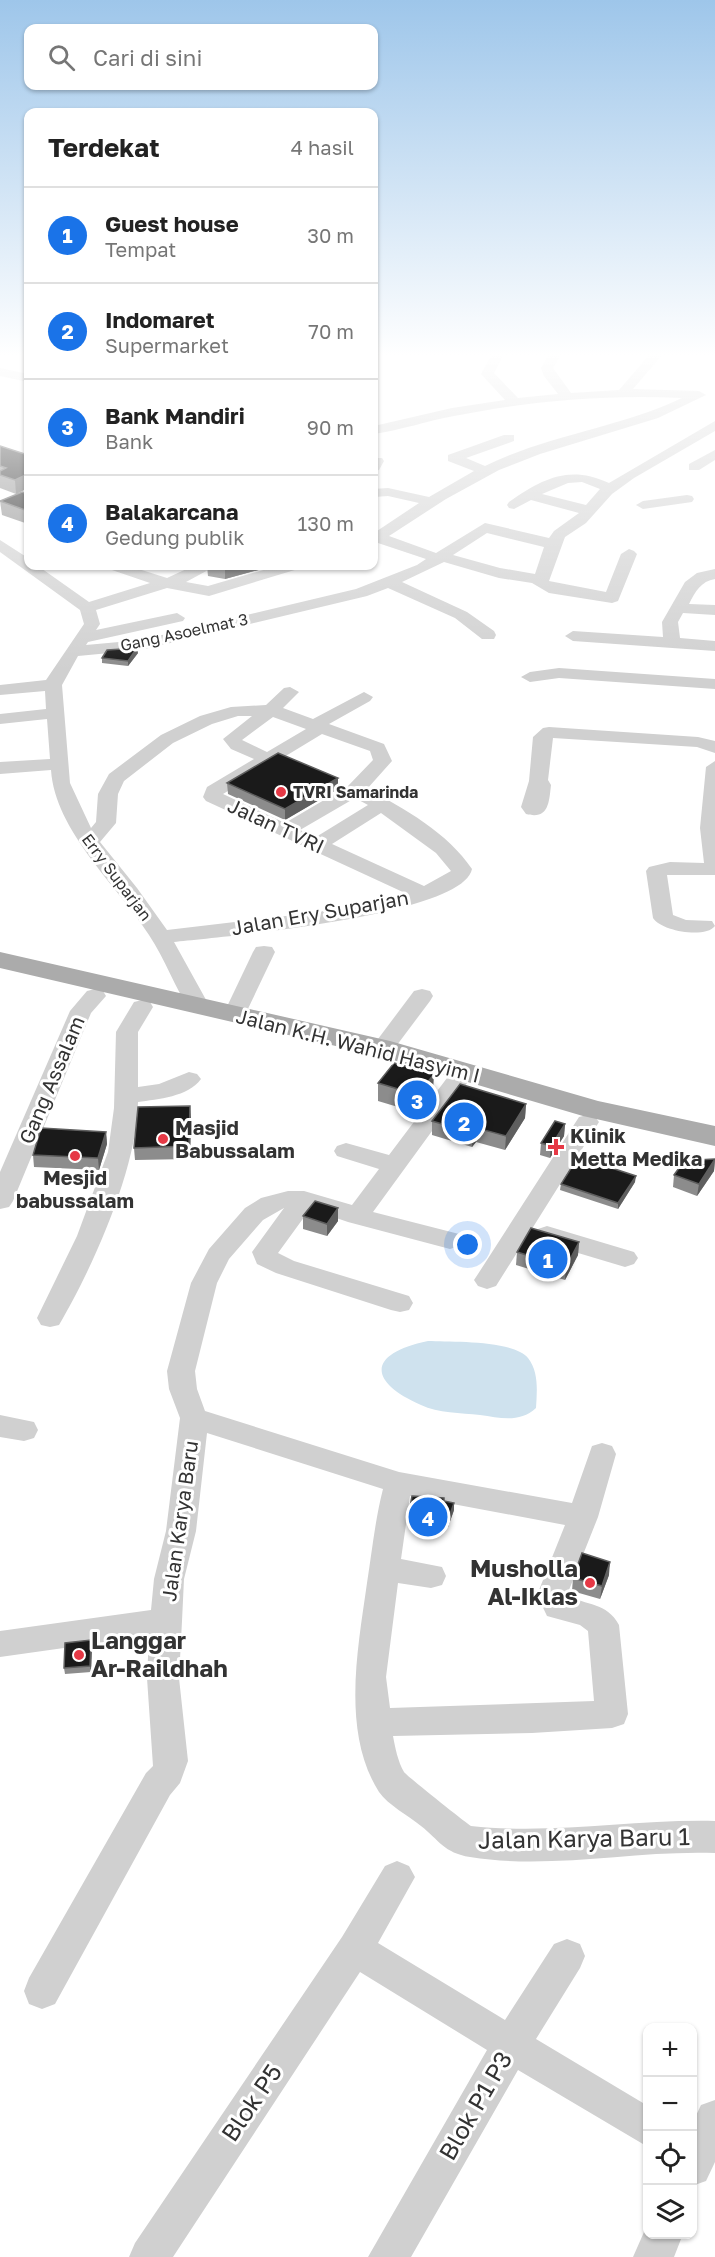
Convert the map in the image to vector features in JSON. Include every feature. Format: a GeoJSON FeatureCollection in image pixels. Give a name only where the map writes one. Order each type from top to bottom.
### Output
{"type":"FeatureCollection","features":[{"type":"Feature","properties":{"kind":"main road","name":"Jalan K.H. Wahid Hasyim I"},"geometry":{"type":"LineString","coordinates":[[0,960],[383,1048],[575,1104],[715,1136]]}},
{"type":"Feature","properties":{"kind":"main road","name":"Jalan K.H. Wahid Hasyim I"},"geometry":{"type":"LineString","coordinates":[[0,976],[334,1051],[455,1083],[646,1139],[715,1151]]}},
{"type":"Feature","properties":{"kind":"street"},"geometry":{"type":"LineString","coordinates":[[456,459],[486,471]]}},
{"type":"Feature","properties":{"kind":"street"},"geometry":{"type":"LineString","coordinates":[[378,536],[432,502],[511,459]]}},
{"type":"Feature","properties":{"kind":"street"},"geometry":{"type":"LineString","coordinates":[[545,584],[553,544],[559,534],[581,520],[609,490],[659,459]]}},
{"type":"Feature","properties":{"kind":"street"},"geometry":{"type":"LineString","coordinates":[[694,467],[706,459]]}},
{"type":"Feature","properties":{"kind":"street"},"geometry":{"type":"LineString","coordinates":[[514,505],[543,488],[575,477],[645,506],[687,499]]}},
{"type":"Feature","properties":{"kind":"street"},"geometry":{"type":"LineString","coordinates":[[378,493],[388,492],[432,502]]}},
{"type":"Feature","properties":{"kind":"street"},"geometry":{"type":"LineString","coordinates":[[531,496],[590,511]]}},
{"type":"Feature","properties":{"kind":"street","name":"Gang Asoelmat 3"},"geometry":{"type":"LineString","coordinates":[[79,644],[141,645],[348,597],[390,583],[441,558],[485,528],[553,544]]}},
{"type":"Feature","properties":{"kind":"street"},"geometry":{"type":"LineString","coordinates":[[378,539],[499,573],[612,598],[629,554]]}},
{"type":"Feature","properties":{"kind":"street"},"geometry":{"type":"LineString","coordinates":[[0,545],[24,562]]}},
{"type":"Feature","properties":{"kind":"street"},"geometry":{"type":"LineString","coordinates":[[0,690],[53,685],[60,669],[92,624],[87,609],[36,570]]}},
{"type":"Feature","properties":{"kind":"street"},"geometry":{"type":"LineString","coordinates":[[127,570],[167,584],[209,591],[258,617]]}},
{"type":"Feature","properties":{"kind":"street"},"geometry":{"type":"LineString","coordinates":[[87,609],[167,584],[196,570]]}},
{"type":"Feature","properties":{"kind":"street"},"geometry":{"type":"LineString","coordinates":[[209,591],[279,570]]}},
{"type":"Feature","properties":{"kind":"street"},"geometry":{"type":"LineString","coordinates":[[672,643],[670,622],[691,585],[703,576],[715,574]]}},
{"type":"Feature","properties":{"kind":"street"},"geometry":{"type":"LineString","coordinates":[[390,583],[461,615],[488,635]]}},
{"type":"Feature","properties":{"kind":"street"},"geometry":{"type":"LineString","coordinates":[[679,608],[715,610]]}},
{"type":"Feature","properties":{"kind":"street"},"geometry":{"type":"LineString","coordinates":[[79,644],[177,618]]}},
{"type":"Feature","properties":{"kind":"street"},"geometry":{"type":"LineString","coordinates":[[573,636],[715,646]]}},
{"type":"Feature","properties":{"kind":"street"},"geometry":{"type":"LineString","coordinates":[[530,677],[559,673],[715,684]]}},
{"type":"Feature","properties":{"kind":"street","name":"Erry Suparjan"},"geometry":{"type":"LineString","coordinates":[[53,685],[58,764],[61,783],[72,812],[89,842],[130,892],[161,937],[199,1007]]}},
{"type":"Feature","properties":{"kind":"street"},"geometry":{"type":"LineString","coordinates":[[268,759],[237,745],[232,739],[272,710],[290,692]]}},
{"type":"Feature","properties":{"kind":"street","name":"Jalan TVRI"},"geometry":{"type":"LineString","coordinates":[[364,697],[268,759],[213,791],[212,794],[424,894]]}},
{"type":"Feature","properties":{"kind":"street"},"geometry":{"type":"LineString","coordinates":[[89,842],[106,823],[108,794],[116,778],[167,739],[206,720],[237,711],[272,710],[378,748],[383,755],[383,761],[355,790],[286,830]]}},
{"type":"Feature","properties":{"kind":"street"},"geometry":{"type":"LineString","coordinates":[[0,719],[54,713]]}},
{"type":"Feature","properties":{"kind":"street"},"geometry":{"type":"LineString","coordinates":[[538,783],[542,737],[549,732],[698,742],[715,747]]}},
{"type":"Feature","properties":{"kind":"street"},"geometry":{"type":"LineString","coordinates":[[0,768],[58,764]]}},
{"type":"Feature","properties":{"kind":"street"},"geometry":{"type":"LineString","coordinates":[[705,925],[684,926],[671,920],[677,916],[670,868],[715,868],[710,828],[715,767]]}},
{"type":"Feature","properties":{"kind":"street","name":"Jalan Ery Suparjan"},"geometry":{"type":"LineString","coordinates":[[161,937],[300,920],[379,906],[424,894],[451,883],[461,874],[462,869],[383,804],[355,790]]}},
{"type":"Feature","properties":{"kind":"street"},"geometry":{"type":"LineString","coordinates":[[317,845],[383,804]]}},
{"type":"Feature","properties":{"kind":"street"},"geometry":{"type":"LineString","coordinates":[[234,1015],[264,952]]}},
{"type":"Feature","properties":{"kind":"street","name":"Gang Assalam"},"geometry":{"type":"LineString","coordinates":[[0,1201],[81,1011],[95,996]]}},
{"type":"Feature","properties":{"kind":"street"},"geometry":{"type":"LineString","coordinates":[[383,1048],[422,996]]}},
{"type":"Feature","properties":{"kind":"street"},"geometry":{"type":"LineString","coordinates":[[50,1318],[90,1236],[120,1152],[126,1096],[127,1032],[142,1007]]}},
{"type":"Feature","properties":{"kind":"street"},"geometry":{"type":"LineString","coordinates":[[126,1096],[164,1091],[189,1079]]}},
{"type":"Feature","properties":{"kind":"street"},"geometry":{"type":"LineString","coordinates":[[357,1216],[455,1083]]}},
{"type":"Feature","properties":{"kind":"street"},"geometry":{"type":"LineString","coordinates":[[487,1280],[587,1122]]}},
{"type":"Feature","properties":{"kind":"street"},"geometry":{"type":"LineString","coordinates":[[346,1151],[394,1165]]}},
{"type":"Feature","properties":{"kind":"street","name":"Jalan Karya Baru"},"geometry":{"type":"LineString","coordinates":[[42,1991],[158,1784],[168,1773],[172,1750],[164,1701],[169,1579],[181,1531],[194,1418],[183,1389],[181,1371],[204,1283],[218,1255],[254,1214],[270,1204],[288,1199],[304,1199],[357,1216],[450,1240]]}},
{"type":"Feature","properties":{"kind":"street"},"geometry":{"type":"LineString","coordinates":[[304,1199],[266,1252],[266,1258],[285,1267],[400,1303]]}},
{"type":"Feature","properties":{"kind":"street"},"geometry":{"type":"LineString","coordinates":[[522,1227],[625,1258]]}},
{"type":"Feature","properties":{"kind":"street"},"geometry":{"type":"LineString","coordinates":[[194,1418],[399,1483],[519,1503],[583,1517]]}},
{"type":"Feature","properties":{"kind":"street"},"geometry":{"type":"LineString","coordinates":[[376,1722],[532,1719],[612,1714],[603,1625],[589,1614],[558,1607],[552,1595],[583,1517],[602,1454]]}},
{"type":"Feature","properties":{"kind":"street","name":"Jalan Karya Baru 1"},"geometry":{"type":"LineString","coordinates":[[399,1483],[393,1507],[370,1677],[378,1747],[392,1783],[437,1818],[449,1832],[467,1841],[493,1845],[573,1844],[684,1836],[715,1837]]}},
{"type":"Feature","properties":{"kind":"street"},"geometry":{"type":"LineString","coordinates":[[384,1568],[431,1576]]}},
{"type":"Feature","properties":{"kind":"street","name":"Jalan Karya Baru"},"geometry":{"type":"LineString","coordinates":[[0,1644],[166,1621]]}},
{"type":"Feature","properties":{"kind":"street","name":"Blok P5"},"geometry":{"type":"LineString","coordinates":[[149,2257],[355,1949],[398,1878]]}},
{"type":"Feature","properties":{"kind":"street"},"geometry":{"type":"LineString","coordinates":[[355,1949],[643,2125]]}},
{"type":"Feature","properties":{"kind":"street","name":"Blok P1 P3"},"geometry":{"type":"LineString","coordinates":[[387,2257],[511,2045],[567,1956]]}},
{"type":"Feature","properties":{"kind":"street"},"geometry":{"type":"LineString","coordinates":[[699,2163],[715,2119]]}},
{"type":"Feature","properties":{"kind":"street"},"geometry":{"type":"LineString","coordinates":[[653,2257],[661,2239]]}},
{"type":"Feature","properties":{"kind":"water"},"geometry":{"type":"Polygon","coordinates":[[[428,1341],[481,1343],[521,1352],[532,1363],[534,1369],[536,1408],[517,1418],[503,1418],[435,1410],[403,1396],[383,1377],[382,1368],[386,1360],[395,1353],[428,1341]]]}},
{"type":"Feature","properties":{"kind":"building"},"geometry":{"type":"Polygon","coordinates":[[[0,459],[24,459],[24,476],[15,480],[0,475],[0,471],[6,468],[0,466],[0,459]]]}},
{"type":"Feature","properties":{"kind":"building"},"geometry":{"type":"Polygon","coordinates":[[[24,493],[24,510],[0,501],[24,493]]]}},
{"type":"Feature","properties":{"kind":"building"},"geometry":{"type":"Polygon","coordinates":[[[137,648],[128,661],[102,658],[107,650],[137,648]]]}},
{"type":"Feature","properties":{"kind":"building","name":"TVRI Samarinda"},"geometry":{"type":"Polygon","coordinates":[[[278,753],[338,778],[285,809],[227,783],[278,753]]]}},
{"type":"Feature","properties":{"kind":"building"},"geometry":{"type":"Polygon","coordinates":[[[394,1063],[434,1074],[418,1095],[378,1083],[394,1063]]]}},
{"type":"Feature","properties":{"kind":"building"},"geometry":{"type":"Polygon","coordinates":[[[460,1084],[526,1104],[506,1136],[477,1128],[473,1133],[432,1121],[460,1084]]]}},
{"type":"Feature","properties":{"kind":"building","name":"Masjid Babussalam"},"geometry":{"type":"Polygon","coordinates":[[[190,1106],[189,1146],[134,1148],[138,1107],[190,1106]]]}},
{"type":"Feature","properties":{"kind":"building"},"geometry":{"type":"Polygon","coordinates":[[[555,1121],[565,1124],[551,1146],[541,1143],[555,1121]]]}},
{"type":"Feature","properties":{"kind":"building"},"geometry":{"type":"Polygon","coordinates":[[[41,1128],[106,1132],[98,1158],[33,1155],[41,1128]]]}},
{"type":"Feature","properties":{"kind":"building"},"geometry":{"type":"Polygon","coordinates":[[[578,1157],[636,1176],[618,1203],[561,1184],[578,1157]]]}},
{"type":"Feature","properties":{"kind":"building"},"geometry":{"type":"Polygon","coordinates":[[[687,1157],[696,1160],[715,1159],[699,1184],[674,1175],[687,1157]]]}},
{"type":"Feature","properties":{"kind":"building"},"geometry":{"type":"Polygon","coordinates":[[[315,1201],[338,1208],[327,1224],[303,1216],[315,1201]]]}},
{"type":"Feature","properties":{"kind":"building"},"geometry":{"type":"Polygon","coordinates":[[[531,1228],[579,1242],[566,1267],[517,1252],[531,1228]]]}},
{"type":"Feature","properties":{"kind":"building"},"geometry":{"type":"Polygon","coordinates":[[[412,1496],[444,1498],[444,1501],[454,1503],[448,1520],[408,1518],[412,1496]]]}},
{"type":"Feature","properties":{"kind":"building"},"geometry":{"type":"Polygon","coordinates":[[[582,1553],[610,1562],[602,1586],[573,1578],[582,1553]]]}},
{"type":"Feature","properties":{"kind":"building","name":"Langgar Ar-Raildhah"},"geometry":{"type":"Polygon","coordinates":[[[91,1640],[90,1666],[64,1668],[65,1643],[91,1640]]]}},
{"type":"Feature","properties":{"kind":"place","name":"TVRI Samarinda"},"geometry":{"type":"Point","coordinates":[281,792]}},
{"type":"Feature","properties":{"kind":"place","name":"Bank Mandiri"},"geometry":{"type":"Point","coordinates":[417,1100]}},
{"type":"Feature","properties":{"kind":"place","name":"Indomaret"},"geometry":{"type":"Point","coordinates":[464,1122]}},
{"type":"Feature","properties":{"kind":"place","name":"Masjid Babussalam"},"geometry":{"type":"Point","coordinates":[163,1139]}},
{"type":"Feature","properties":{"kind":"place","name":"Klinik Metta Medika"},"geometry":{"type":"Point","coordinates":[556,1147]}},
{"type":"Feature","properties":{"kind":"place","name":"Mesjid babussalam"},"geometry":{"type":"Point","coordinates":[75,1156]}},
{"type":"Feature","properties":{"kind":"place","name":"Guest house"},"geometry":{"type":"Point","coordinates":[548,1259]}},
{"type":"Feature","properties":{"kind":"place","name":"Balakarcana"},"geometry":{"type":"Point","coordinates":[428,1517]}},
{"type":"Feature","properties":{"kind":"place","name":"Musholla Al-Iklas"},"geometry":{"type":"Point","coordinates":[590,1583]}},
{"type":"Feature","properties":{"kind":"place","name":"Langgar Ar-Raildhah"},"geometry":{"type":"Point","coordinates":[79,1655]}}]}
